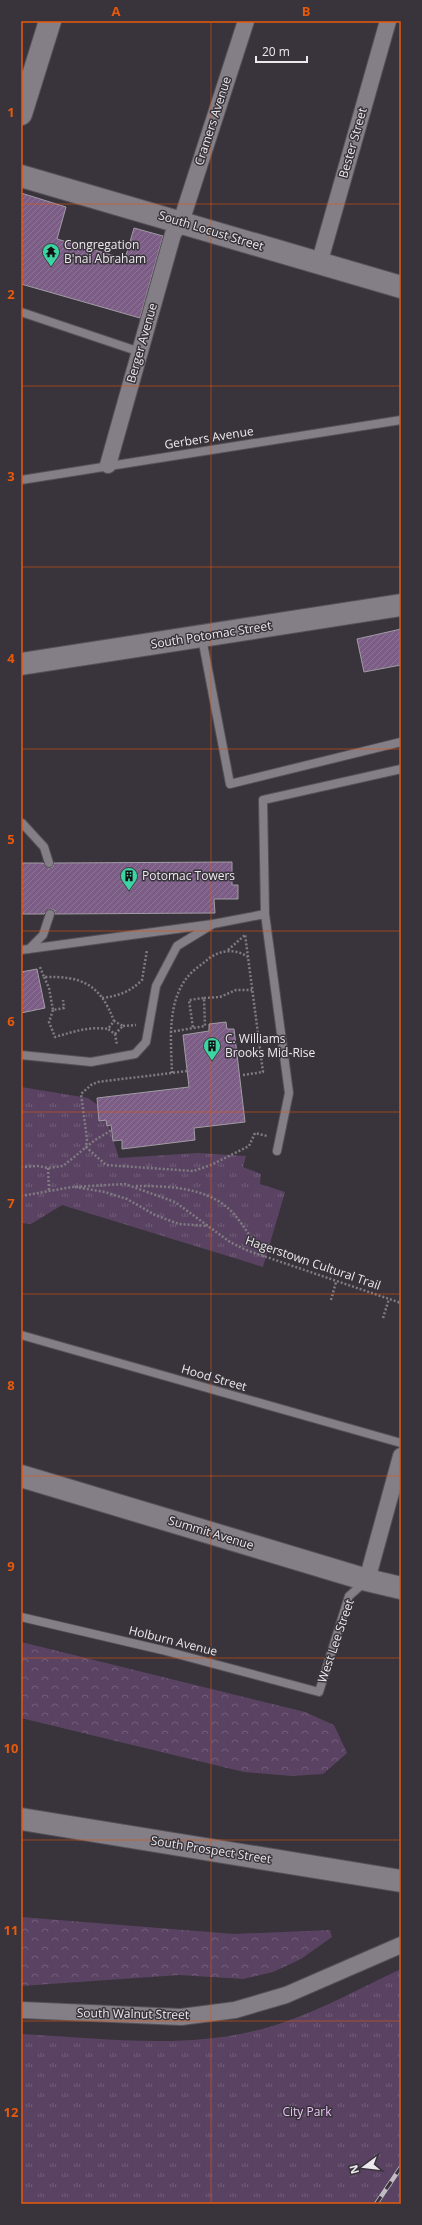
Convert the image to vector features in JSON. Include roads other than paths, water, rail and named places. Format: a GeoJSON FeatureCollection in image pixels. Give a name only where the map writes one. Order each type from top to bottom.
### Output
{"type":"FeatureCollection","features":[{"type":"Feature","properties":{"kind":"main road"},"geometry":{"type":"LineString","coordinates":[[21,114],[50,21]]}},
{"type":"Feature","properties":{"kind":"main road","name":"South Locust Street"},"geometry":{"type":"LineString","coordinates":[[21,176],[401,287]]}},
{"type":"Feature","properties":{"kind":"main road","name":"South Potomac Street"},"geometry":{"type":"LineString","coordinates":[[21,664],[401,605]]}},
{"type":"Feature","properties":{"kind":"main road","name":"Summit Avenue"},"geometry":{"type":"LineString","coordinates":[[21,1476],[366,1580],[401,1588]]}},
{"type":"Feature","properties":{"kind":"main road","name":"South Prospect Street"},"geometry":{"type":"LineString","coordinates":[[21,1819],[401,1880]]}},
{"type":"Feature","properties":{"kind":"street","name":"Cramers Avenue"},"geometry":{"type":"LineString","coordinates":[[181,222],[246,21]]}},
{"type":"Feature","properties":{"kind":"street","name":"Bester Street"},"geometry":{"type":"LineString","coordinates":[[319,264],[388,21]]}},
{"type":"Feature","properties":{"kind":"street","name":"Berger Avenue"},"geometry":{"type":"LineString","coordinates":[[108,465],[173,234],[181,222]]}},
{"type":"Feature","properties":{"kind":"street"},"geometry":{"type":"LineString","coordinates":[[366,1580],[401,1456]]}},
{"type":"Feature","properties":{"kind":"street","name":"South Walnut Street"},"geometry":{"type":"LineString","coordinates":[[21,2010],[181,2016],[235,2010],[286,1995],[401,1945]]}},
{"type":"Feature","properties":{"kind":"lane"},"geometry":{"type":"LineString","coordinates":[[21,312],[140,352]]}},
{"type":"Feature","properties":{"kind":"lane","name":"Gerbers Avenue"},"geometry":{"type":"LineString","coordinates":[[21,480],[108,465],[401,420]]}},
{"type":"Feature","properties":{"kind":"lane"},"geometry":{"type":"LineString","coordinates":[[202,636],[230,784],[401,742]]}},
{"type":"Feature","properties":{"kind":"lane"},"geometry":{"type":"LineString","coordinates":[[278,1150],[289,1093],[265,914],[263,800],[401,769]]}},
{"type":"Feature","properties":{"kind":"lane"},"geometry":{"type":"LineString","coordinates":[[22,823],[44,847],[49,863]]}},
{"type":"Feature","properties":{"kind":"lane"},"geometry":{"type":"LineString","coordinates":[[25,949],[43,935],[50,914]]}},
{"type":"Feature","properties":{"kind":"lane"},"geometry":{"type":"LineString","coordinates":[[25,949],[213,924],[265,914]]}},
{"type":"Feature","properties":{"kind":"lane"},"geometry":{"type":"LineString","coordinates":[[21,1055],[91,1062],[135,1054],[146,1042],[156,986],[178,946],[213,924]]}},
{"type":"Feature","properties":{"kind":"lane","name":"Hood Street"},"geometry":{"type":"LineString","coordinates":[[21,1335],[401,1443]]}},
{"type":"Feature","properties":{"kind":"lane","name":"West Lee Street"},"geometry":{"type":"LineString","coordinates":[[319,1692],[349,1596],[366,1580]]}},
{"type":"Feature","properties":{"kind":"lane","name":"Holburn Avenue"},"geometry":{"type":"LineString","coordinates":[[21,1617],[162,1650],[319,1692]]}},
{"type":"Feature","properties":{"kind":"railway"},"geometry":{"type":"LineString","coordinates":[[376,2204],[401,2167]]}},
{"type":"Feature","properties":{"kind":"place","name":"Congregation B'nai Abraham"},"geometry":{"type":"Point","coordinates":[51,267]}},
{"type":"Feature","properties":{"kind":"place","name":"Potomac Towers"},"geometry":{"type":"Point","coordinates":[129,891]}},
{"type":"Feature","properties":{"kind":"place","name":"C. Williams Brooks Mid‐Rise"},"geometry":{"type":"Point","coordinates":[212,1061]}},
{"type":"Feature","properties":{"kind":"park label","name":"City Park"},"geometry":{"type":"Point","coordinates":[307,2112]}}]}
